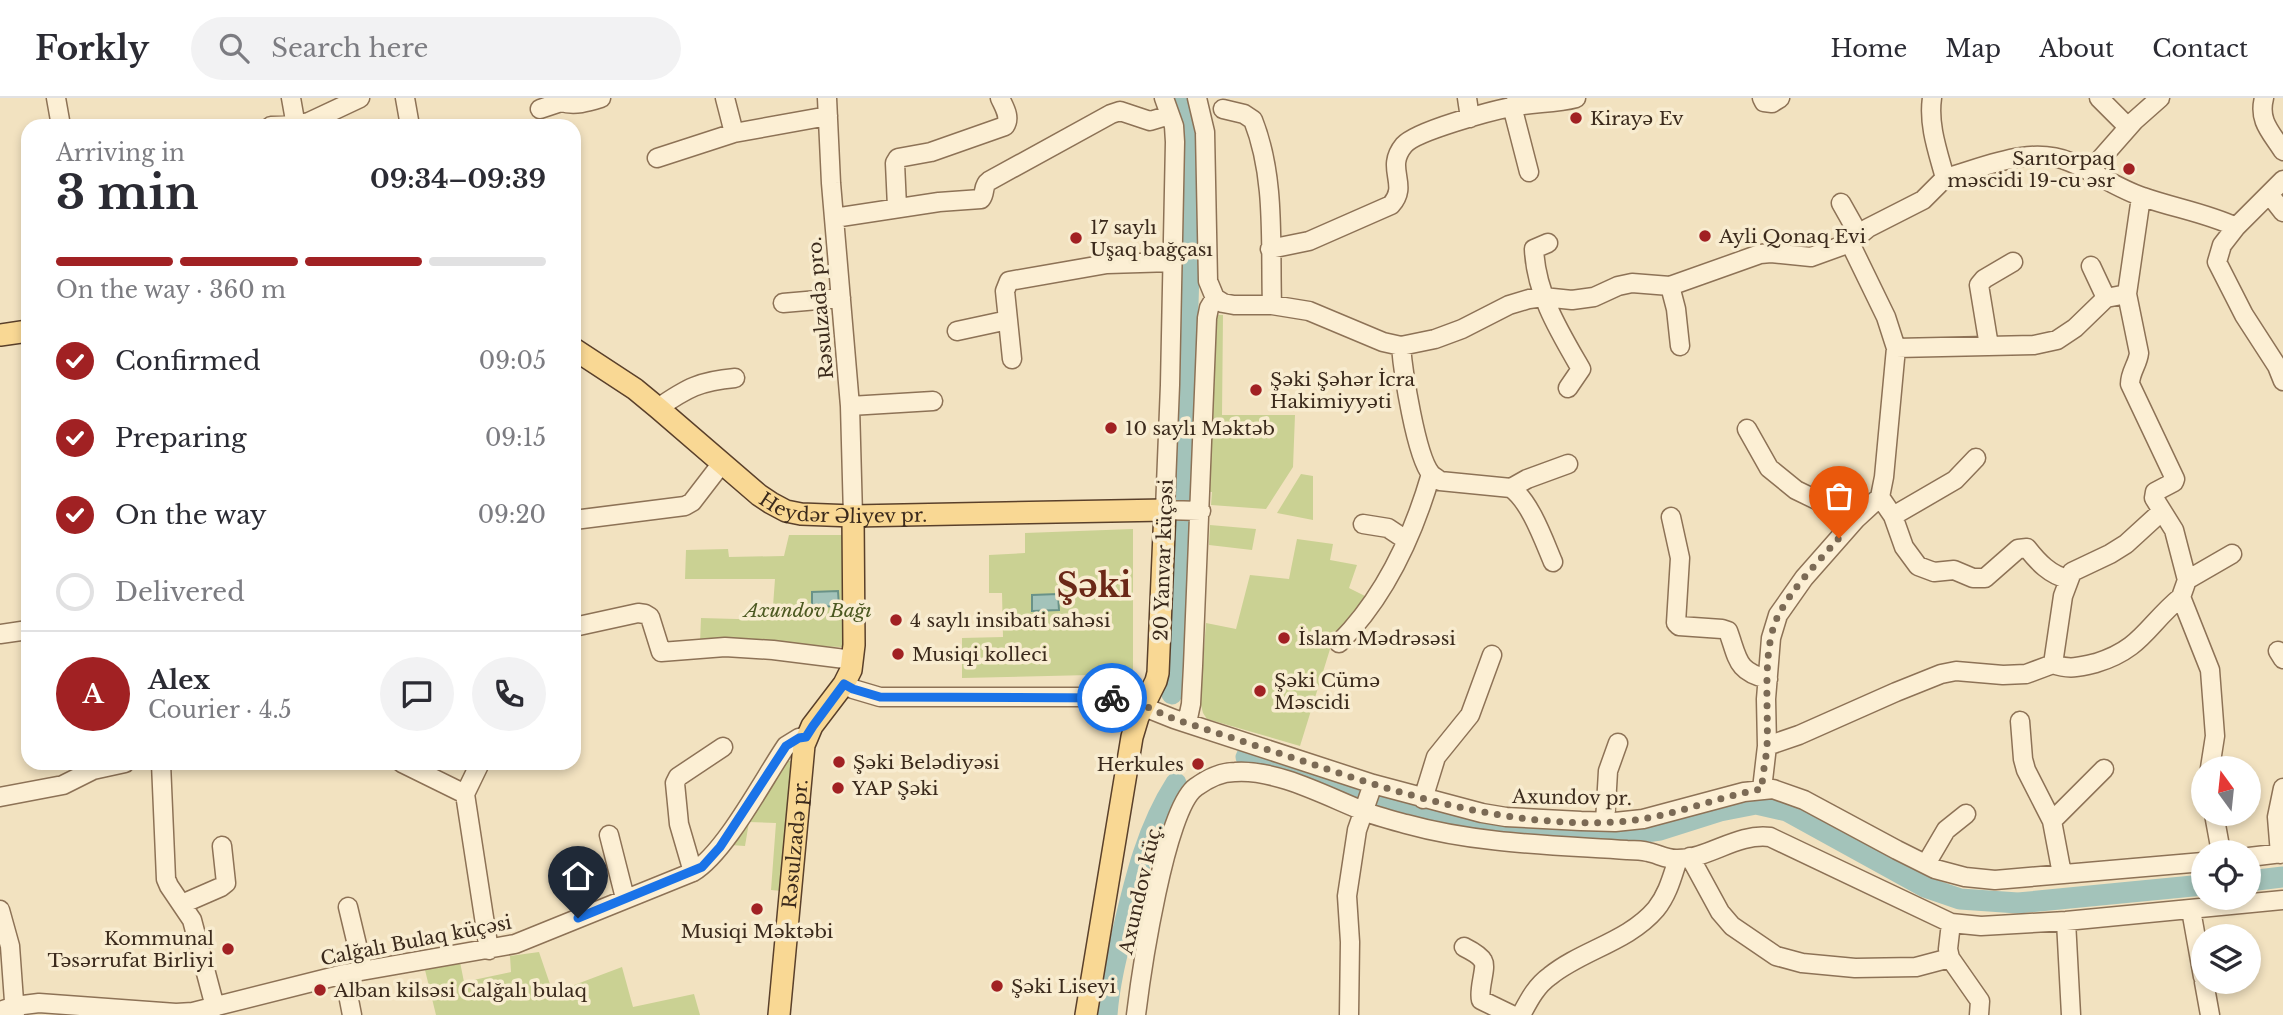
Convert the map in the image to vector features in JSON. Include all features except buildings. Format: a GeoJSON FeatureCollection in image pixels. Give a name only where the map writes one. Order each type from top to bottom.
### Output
{"type":"FeatureCollection","features":[{"type":"Feature","properties":{"kind":"main road"},"geometry":{"type":"LineString","coordinates":[[0,335],[21,332]]}},
{"type":"Feature","properties":{"kind":"main road","name":"Heydər Əliyev pr."},"geometry":{"type":"LineString","coordinates":[[581,354],[635,390],[760,495],[786,511],[819,516],[853,516],[1183,510]]}},
{"type":"Feature","properties":{"kind":"main road","name":"20 Yanvar küçəsi"},"geometry":{"type":"LineString","coordinates":[[1086,1015],[1132,737],[1158,673],[1183,510]]}},
{"type":"Feature","properties":{"kind":"main road"},"geometry":{"type":"LineString","coordinates":[[853,516],[853,660]]}},
{"type":"Feature","properties":{"kind":"main road","name":"Rəsulzadə pr."},"geometry":{"type":"LineString","coordinates":[[779,1015],[806,737],[844,684],[853,660]]}},
{"type":"Feature","properties":{"kind":"street"},"geometry":{"type":"LineString","coordinates":[[56,98],[60,119]]}},
{"type":"Feature","properties":{"kind":"street"},"geometry":{"type":"LineString","coordinates":[[290,98],[295,119]]}},
{"type":"Feature","properties":{"kind":"street"},"geometry":{"type":"LineString","coordinates":[[315,119],[342,102],[360,98]]}},
{"type":"Feature","properties":{"kind":"street"},"geometry":{"type":"LineString","coordinates":[[405,98],[409,119]]}},
{"type":"Feature","properties":{"kind":"street"},"geometry":{"type":"LineString","coordinates":[[540,109],[560,100],[580,104],[601,98]]}},
{"type":"Feature","properties":{"kind":"street"},"geometry":{"type":"LineString","coordinates":[[725,98],[734,133]]}},
{"type":"Feature","properties":{"kind":"street"},"geometry":{"type":"LineString","coordinates":[[897,207],[895,163],[898,158],[931,152],[1005,126],[1008,116],[1000,98]]}},
{"type":"Feature","properties":{"kind":"street","name":"20 Yanvar küçəsi"},"geometry":{"type":"LineString","coordinates":[[1164,98],[1172,121],[1173,262],[1183,510]]}},
{"type":"Feature","properties":{"kind":"street"},"geometry":{"type":"LineString","coordinates":[[1197,98],[1203,118],[1206,152],[1208,281],[1215,298],[1234,305],[1272,305],[1309,311],[1383,342],[1401,346],[1435,340],[1509,305],[1529,299],[1543,297],[1572,300],[1594,297],[1632,283],[1670,286],[1760,254],[1811,257],[1855,239],[1885,218],[1909,209],[1923,200],[1945,178],[2027,155],[2053,156],[2141,197],[2217,218],[2236,227]]}},
{"type":"Feature","properties":{"kind":"street"},"geometry":{"type":"LineString","coordinates":[[1467,98],[1470,118]]}},
{"type":"Feature","properties":{"kind":"street"},"geometry":{"type":"LineString","coordinates":[[1270,249],[1309,241],[1391,205],[1398,197],[1399,188],[1395,166],[1406,142],[1470,118],[1512,106],[1558,103],[1576,98]]}},
{"type":"Feature","properties":{"kind":"street"},"geometry":{"type":"LineString","coordinates":[[1762,98],[1765,102],[1772,103],[1780,98]]}},
{"type":"Feature","properties":{"kind":"street"},"geometry":{"type":"LineString","coordinates":[[1932,98],[1932,126],[1945,178]]}},
{"type":"Feature","properties":{"kind":"street"},"geometry":{"type":"LineString","coordinates":[[2099,98],[2128,127]]}},
{"type":"Feature","properties":{"kind":"street"},"geometry":{"type":"LineString","coordinates":[[2090,171],[2128,127],[2160,98]]}},
{"type":"Feature","properties":{"kind":"street"},"geometry":{"type":"LineString","coordinates":[[2264,98],[2260,110],[2264,121],[2283,150]]}},
{"type":"Feature","properties":{"kind":"street"},"geometry":{"type":"LineString","coordinates":[[834,218],[897,207],[981,200],[984,186],[989,181],[1111,114],[1120,105],[1150,121],[1172,121],[1203,118],[1224,103],[1253,120],[1256,127],[1267,176],[1272,305]]}},
{"type":"Feature","properties":{"kind":"street"},"geometry":{"type":"LineString","coordinates":[[1512,106],[1528,172]]}},
{"type":"Feature","properties":{"kind":"street"},"geometry":{"type":"LineString","coordinates":[[657,158],[827,107]]}},
{"type":"Feature","properties":{"kind":"street","name":"Rəsulzadə pro."},"geometry":{"type":"LineString","coordinates":[[827,107],[850,406],[853,516]]}},
{"type":"Feature","properties":{"kind":"street"},"geometry":{"type":"LineString","coordinates":[[2283,180],[2236,227],[2222,245],[2217,262],[2283,381]]}},
{"type":"Feature","properties":{"kind":"street"},"geometry":{"type":"LineString","coordinates":[[2269,194],[2283,212]]}},
{"type":"Feature","properties":{"kind":"street"},"geometry":{"type":"LineString","coordinates":[[2141,197],[2127,294],[2138,353],[2138,360],[2130,374],[2130,384],[2175,479],[2155,492],[2154,498],[2174,530],[2184,588],[2210,670],[2215,736],[2212,756]]}},
{"type":"Feature","properties":{"kind":"street"},"geometry":{"type":"LineString","coordinates":[[1762,789],[1767,746],[1771,638],[1778,615],[1804,578],[1856,519],[1880,497],[1884,477],[1896,348],[1841,202]]}},
{"type":"Feature","properties":{"kind":"street"},"geometry":{"type":"LineString","coordinates":[[1548,243],[1534,249],[1535,263],[1543,297],[1581,369],[1568,388]]}},
{"type":"Feature","properties":{"kind":"street"},"geometry":{"type":"LineString","coordinates":[[1012,359],[1005,291],[1009,281],[1107,264],[1173,262]]}},
{"type":"Feature","properties":{"kind":"street"},"geometry":{"type":"LineString","coordinates":[[1989,346],[1979,285],[1984,279],[2013,262]]}},
{"type":"Feature","properties":{"kind":"street"},"geometry":{"type":"LineString","coordinates":[[2091,266],[2106,298]]}},
{"type":"Feature","properties":{"kind":"street"},"geometry":{"type":"LineString","coordinates":[[1670,286],[1680,346]]}},
{"type":"Feature","properties":{"kind":"street"},"geometry":{"type":"LineString","coordinates":[[1896,348],[2034,345],[2057,340],[2106,298],[2127,294]]}},
{"type":"Feature","properties":{"kind":"street"},"geometry":{"type":"LineString","coordinates":[[783,303],[841,298]]}},
{"type":"Feature","properties":{"kind":"street"},"geometry":{"type":"LineString","coordinates":[[1187,723],[1191,704],[1183,510],[1207,318],[1215,298]]}},
{"type":"Feature","properties":{"kind":"street"},"geometry":{"type":"LineString","coordinates":[[957,331],[1008,320]]}},
{"type":"Feature","properties":{"kind":"street"},"geometry":{"type":"LineString","coordinates":[[1401,346],[1406,389],[1423,457],[1431,474],[1440,481],[1511,488],[1518,493],[1553,562]]}},
{"type":"Feature","properties":{"kind":"street"},"geometry":{"type":"LineString","coordinates":[[658,408],[702,382],[735,378]]}},
{"type":"Feature","properties":{"kind":"street"},"geometry":{"type":"LineString","coordinates":[[850,406],[933,401]]}},
{"type":"Feature","properties":{"kind":"street"},"geometry":{"type":"LineString","coordinates":[[1746,429],[1769,468],[1796,490],[1856,519]]}},
{"type":"Feature","properties":{"kind":"street"},"geometry":{"type":"LineString","coordinates":[[1893,516],[1955,480],[1976,458]]}},
{"type":"Feature","properties":{"kind":"street"},"geometry":{"type":"LineString","coordinates":[[581,519],[685,506],[692,502],[722,463]]}},
{"type":"Feature","properties":{"kind":"street"},"geometry":{"type":"LineString","coordinates":[[1511,488],[1568,464]]}},
{"type":"Feature","properties":{"kind":"street"},"geometry":{"type":"LineString","coordinates":[[1339,643],[1357,624],[1394,567],[1422,505],[1431,474]]}},
{"type":"Feature","properties":{"kind":"street"},"geometry":{"type":"LineString","coordinates":[[1880,497],[1893,516],[1904,547],[1918,566],[1934,572],[1954,570],[1973,578],[1985,578],[2018,549],[2027,548],[2038,562],[2058,577],[2068,579]]}},
{"type":"Feature","properties":{"kind":"street"},"geometry":{"type":"LineString","coordinates":[[2053,664],[2063,596],[2072,572],[2126,544],[2161,512]]}},
{"type":"Feature","properties":{"kind":"street"},"geometry":{"type":"LineString","coordinates":[[1671,517],[1679,558],[1676,623],[1679,626],[1728,631],[1742,667],[1749,674],[1768,679]]}},
{"type":"Feature","properties":{"kind":"street"},"geometry":{"type":"LineString","coordinates":[[1363,524],[1388,528],[1406,540]]}},
{"type":"Feature","properties":{"kind":"street"},"geometry":{"type":"LineString","coordinates":[[1767,746],[1791,739],[1941,674],[1956,671],[2026,674],[2053,664],[2074,668],[2114,657],[2129,649],[2143,636],[2184,588],[2232,554]]}},
{"type":"Feature","properties":{"kind":"street"},"geometry":{"type":"LineString","coordinates":[[581,625],[638,613],[650,617],[661,652],[725,647],[853,660]]}},
{"type":"Feature","properties":{"kind":"street"},"geometry":{"type":"LineString","coordinates":[[0,634],[21,630]]}},
{"type":"Feature","properties":{"kind":"street"},"geometry":{"type":"LineString","coordinates":[[1423,799],[1436,757],[1470,716],[1492,655]]}},
{"type":"Feature","properties":{"kind":"street"},"geometry":{"type":"LineString","coordinates":[[844,684],[880,697],[1089,697],[1121,699],[1143,705]]}},
{"type":"Feature","properties":{"kind":"street","name":"Axundov pr."},"geometry":{"type":"LineString","coordinates":[[1143,705],[1369,797],[1423,799],[1506,817],[1605,822],[1643,820],[1762,789],[1782,791],[1804,800],[1950,874],[1980,879],[2191,863]]}},
{"type":"Feature","properties":{"kind":"street"},"geometry":{"type":"LineString","coordinates":[[2020,722],[2026,770],[2052,821],[2062,874]]}},
{"type":"Feature","properties":{"kind":"street","name":"Calğalı Bulaq küçəsi"},"geometry":{"type":"LineString","coordinates":[[10,1011],[39,1003],[176,1013],[215,1007],[363,970],[515,944],[702,867],[720,847],[786,746],[806,737]]}},
{"type":"Feature","properties":{"kind":"street"},"geometry":{"type":"LineString","coordinates":[[1605,822],[1608,771],[1618,743]]}},
{"type":"Feature","properties":{"kind":"street"},"geometry":{"type":"LineString","coordinates":[[693,872],[679,824],[675,783],[677,777],[723,747]]}},
{"type":"Feature","properties":{"kind":"street"},"geometry":{"type":"LineString","coordinates":[[2052,821],[2104,769]]}},
{"type":"Feature","properties":{"kind":"street"},"geometry":{"type":"LineString","coordinates":[[0,797],[63,785],[93,770]]}},
{"type":"Feature","properties":{"kind":"street"},"geometry":{"type":"LineString","coordinates":[[161,770],[164,868],[169,886],[189,914],[196,930],[215,1007]]}},
{"type":"Feature","properties":{"kind":"street"},"geometry":{"type":"LineString","coordinates":[[421,770],[465,794]]}},
{"type":"Feature","properties":{"kind":"street"},"geometry":{"type":"LineString","coordinates":[[477,770],[465,794],[489,950]]}},
{"type":"Feature","properties":{"kind":"street","name":"Axundov küç."},"geometry":{"type":"LineString","coordinates":[[1136,1015],[1166,855],[1179,810],[1189,792],[1218,775],[1245,772],[1369,797]]}},
{"type":"Feature","properties":{"kind":"street"},"geometry":{"type":"LineString","coordinates":[[2261,856],[2281,854],[2277,817],[2283,788]]}},
{"type":"Feature","properties":{"kind":"street"},"geometry":{"type":"LineString","coordinates":[[1349,1015],[1350,942],[1347,896],[1355,842],[1369,797],[1420,828],[1479,839],[1647,847],[1684,858],[1759,835],[1770,836],[1951,923],[1981,926],[2191,910],[2194,924]]}},
{"type":"Feature","properties":{"kind":"street"},"geometry":{"type":"LineString","coordinates":[[1926,864],[1937,841],[1966,814]]}},
{"type":"Feature","properties":{"kind":"street"},"geometry":{"type":"LineString","coordinates":[[1643,820],[1647,847]]}},
{"type":"Feature","properties":{"kind":"street"},"geometry":{"type":"LineString","coordinates":[[609,835],[625,898]]}},
{"type":"Feature","properties":{"kind":"street"},"geometry":{"type":"LineString","coordinates":[[182,904],[226,883],[222,846]]}},
{"type":"Feature","properties":{"kind":"street"},"geometry":{"type":"LineString","coordinates":[[1684,858],[1732,926],[1776,956],[1854,968],[1916,967],[1950,958]]}},
{"type":"Feature","properties":{"kind":"street"},"geometry":{"type":"LineString","coordinates":[[1521,1015],[1533,993],[1548,976],[1638,925],[1656,909],[1684,858]]}},
{"type":"Feature","properties":{"kind":"street"},"geometry":{"type":"LineString","coordinates":[[2261,902],[2283,900]]}},
{"type":"Feature","properties":{"kind":"street"},"geometry":{"type":"LineString","coordinates":[[348,907],[363,970]]}},
{"type":"Feature","properties":{"kind":"street"},"geometry":{"type":"LineString","coordinates":[[0,910],[10,946],[10,1011]]}},
{"type":"Feature","properties":{"kind":"street"},"geometry":{"type":"LineString","coordinates":[[2066,921],[2071,1015]]}},
{"type":"Feature","properties":{"kind":"street"},"geometry":{"type":"LineString","coordinates":[[1951,923],[1950,958],[1980,1000],[1979,1015]]}},
{"type":"Feature","properties":{"kind":"street"},"geometry":{"type":"LineString","coordinates":[[1464,947],[1482,959],[1484,965],[1479,992],[1481,1000],[1512,1015]]}},
{"type":"Feature","properties":{"kind":"street"},"geometry":{"type":"LineString","coordinates":[[344,974],[352,1015]]}},
{"type":"Feature","properties":{"kind":"street"},"geometry":{"type":"LineString","coordinates":[[2206,994],[2210,1015]]}},
{"type":"Feature","properties":{"kind":"green space"},"geometry":{"type":"Polygon","coordinates":[[[1192,314],[1223,315],[1222,415],[1295,415],[1293,467],[1266,509],[1211,505],[1212,492],[1185,491],[1192,314]]]}},
{"type":"Feature","properties":{"kind":"green space"},"geometry":{"type":"Polygon","coordinates":[[[1301,474],[1313,476],[1313,520],[1277,513],[1301,474]]]}},
{"type":"Feature","properties":{"kind":"green space"},"geometry":{"type":"Polygon","coordinates":[[[1210,525],[1256,529],[1252,550],[1209,545],[1210,525]]]}},
{"type":"Feature","properties":{"kind":"green space"},"geometry":{"type":"Polygon","coordinates":[[[1133,529],[1133,674],[962,678],[962,638],[1003,637],[1002,593],[989,593],[989,555],[1025,553],[1025,533],[1133,529]]]}},
{"type":"Feature","properties":{"kind":"green space","name":"Axundov Bağı"},"geometry":{"type":"Polygon","coordinates":[[[789,535],[842,535],[843,647],[700,643],[701,618],[772,620],[775,579],[685,579],[686,550],[728,549],[729,557],[784,556],[789,535]]]}},
{"type":"Feature","properties":{"kind":"green space"},"geometry":{"type":"Polygon","coordinates":[[[1297,539],[1333,544],[1330,560],[1357,565],[1349,588],[1369,598],[1331,646],[1300,746],[1207,719],[1200,701],[1206,623],[1236,629],[1250,575],[1289,579],[1297,539]]]}},
{"type":"Feature","properties":{"kind":"green space"},"geometry":{"type":"Polygon","coordinates":[[[784,761],[791,761],[782,891],[771,890],[776,823],[749,822],[745,846],[730,845],[784,761]]]}},
{"type":"Feature","properties":{"kind":"green space"},"geometry":{"type":"Polygon","coordinates":[[[539,952],[553,993],[622,967],[633,1007],[694,994],[700,1015],[436,1015],[425,970],[460,962],[464,982],[511,972],[510,956],[539,952]]]}},
{"type":"Feature","properties":{"kind":"water"},"geometry":{"type":"Polygon","coordinates":[[[838,591],[839,606],[812,607],[812,592],[838,591]]]}},
{"type":"Feature","properties":{"kind":"water"},"geometry":{"type":"Polygon","coordinates":[[[1058,594],[1059,610],[1032,611],[1032,595],[1058,594]]]}},
{"type":"Feature","properties":{"kind":"waterway"},"geometry":{"type":"LineString","coordinates":[[1172,694],[1181,529],[1193,144],[1182,98]]}},
{"type":"Feature","properties":{"kind":"waterway"},"geometry":{"type":"LineString","coordinates":[[1246,757],[1285,765],[1394,805],[1456,824],[1528,832],[1624,835],[1660,830],[1720,811],[1756,804],[1787,811],[1925,887],[1960,899],[2018,903],[2191,886]]}},
{"type":"Feature","properties":{"kind":"waterway"},"geometry":{"type":"LineString","coordinates":[[1107,1015],[1113,972],[1137,873],[1157,818],[1176,783]]}},
{"type":"Feature","properties":{"kind":"waterway"},"geometry":{"type":"LineString","coordinates":[[2261,880],[2283,877]]}},
{"type":"Feature","properties":{"kind":"way so far"},"geometry":{"type":"LineString","coordinates":[[1112,698],[1143,705],[1174,719],[1373,784],[1482,813],[1506,817],[1605,822],[1662,815],[1762,789],[1767,746],[1766,699],[1771,638],[1778,615],[1804,578],[1839,538]]}},
{"type":"Feature","properties":{"kind":"place","name":"Kirayə Ev"},"geometry":{"type":"Point","coordinates":[1576,118]}},
{"type":"Feature","properties":{"kind":"place","name":"Sarıtorpaq məscidi 19-cu əsr"},"geometry":{"type":"Point","coordinates":[2129,169]}},
{"type":"Feature","properties":{"kind":"place","name":"Ayli Qonaq Evi"},"geometry":{"type":"Point","coordinates":[1705,236]}},
{"type":"Feature","properties":{"kind":"place","name":"17 saylı Uşaq bağçası"},"geometry":{"type":"Point","coordinates":[1076,238]}},
{"type":"Feature","properties":{"kind":"place","name":"Şəki Şəhər İcra Hakimiyyəti"},"geometry":{"type":"Point","coordinates":[1256,390]}},
{"type":"Feature","properties":{"kind":"place","name":"10 saylı Məktəb"},"geometry":{"type":"Point","coordinates":[1111,428]}},
{"type":"Feature","properties":{"kind":"place","name":"4 saylı insibati sahəsi"},"geometry":{"type":"Point","coordinates":[896,620]}},
{"type":"Feature","properties":{"kind":"place","name":"İslam Mədrəsəsi"},"geometry":{"type":"Point","coordinates":[1284,638]}},
{"type":"Feature","properties":{"kind":"place","name":"Musiqi kolleci"},"geometry":{"type":"Point","coordinates":[898,654]}},
{"type":"Feature","properties":{"kind":"place","name":"Şəki Cümə Məscidi"},"geometry":{"type":"Point","coordinates":[1260,691]}},
{"type":"Feature","properties":{"kind":"place","name":"Şəki Belədiyəsi"},"geometry":{"type":"Point","coordinates":[839,762]}},
{"type":"Feature","properties":{"kind":"place","name":"Herkules"},"geometry":{"type":"Point","coordinates":[1198,764]}},
{"type":"Feature","properties":{"kind":"place","name":"YAP Şəki"},"geometry":{"type":"Point","coordinates":[838,788]}},
{"type":"Feature","properties":{"kind":"place","name":"Musiqi Məktəbi"},"geometry":{"type":"Point","coordinates":[757,909]}},
{"type":"Feature","properties":{"kind":"place","name":"Kommunal Təsərrufat Birliyi"},"geometry":{"type":"Point","coordinates":[228,949]}},
{"type":"Feature","properties":{"kind":"place","name":"Şəki Liseyi"},"geometry":{"type":"Point","coordinates":[997,986]}},
{"type":"Feature","properties":{"kind":"place","name":"Alban kilsəsi Calğalı bulaq"},"geometry":{"type":"Point","coordinates":[320,990]}},
{"type":"Feature","properties":{"kind":"district","name":"Şəki"},"geometry":{"type":"Point","coordinates":[1094,585]}},
{"type":"Feature","properties":{"kind":"route"},"geometry":{"type":"LineString","coordinates":[[578,918],[702,867],[720,847],[786,746],[806,737],[844,684],[880,697],[1112,698]]}}]}
